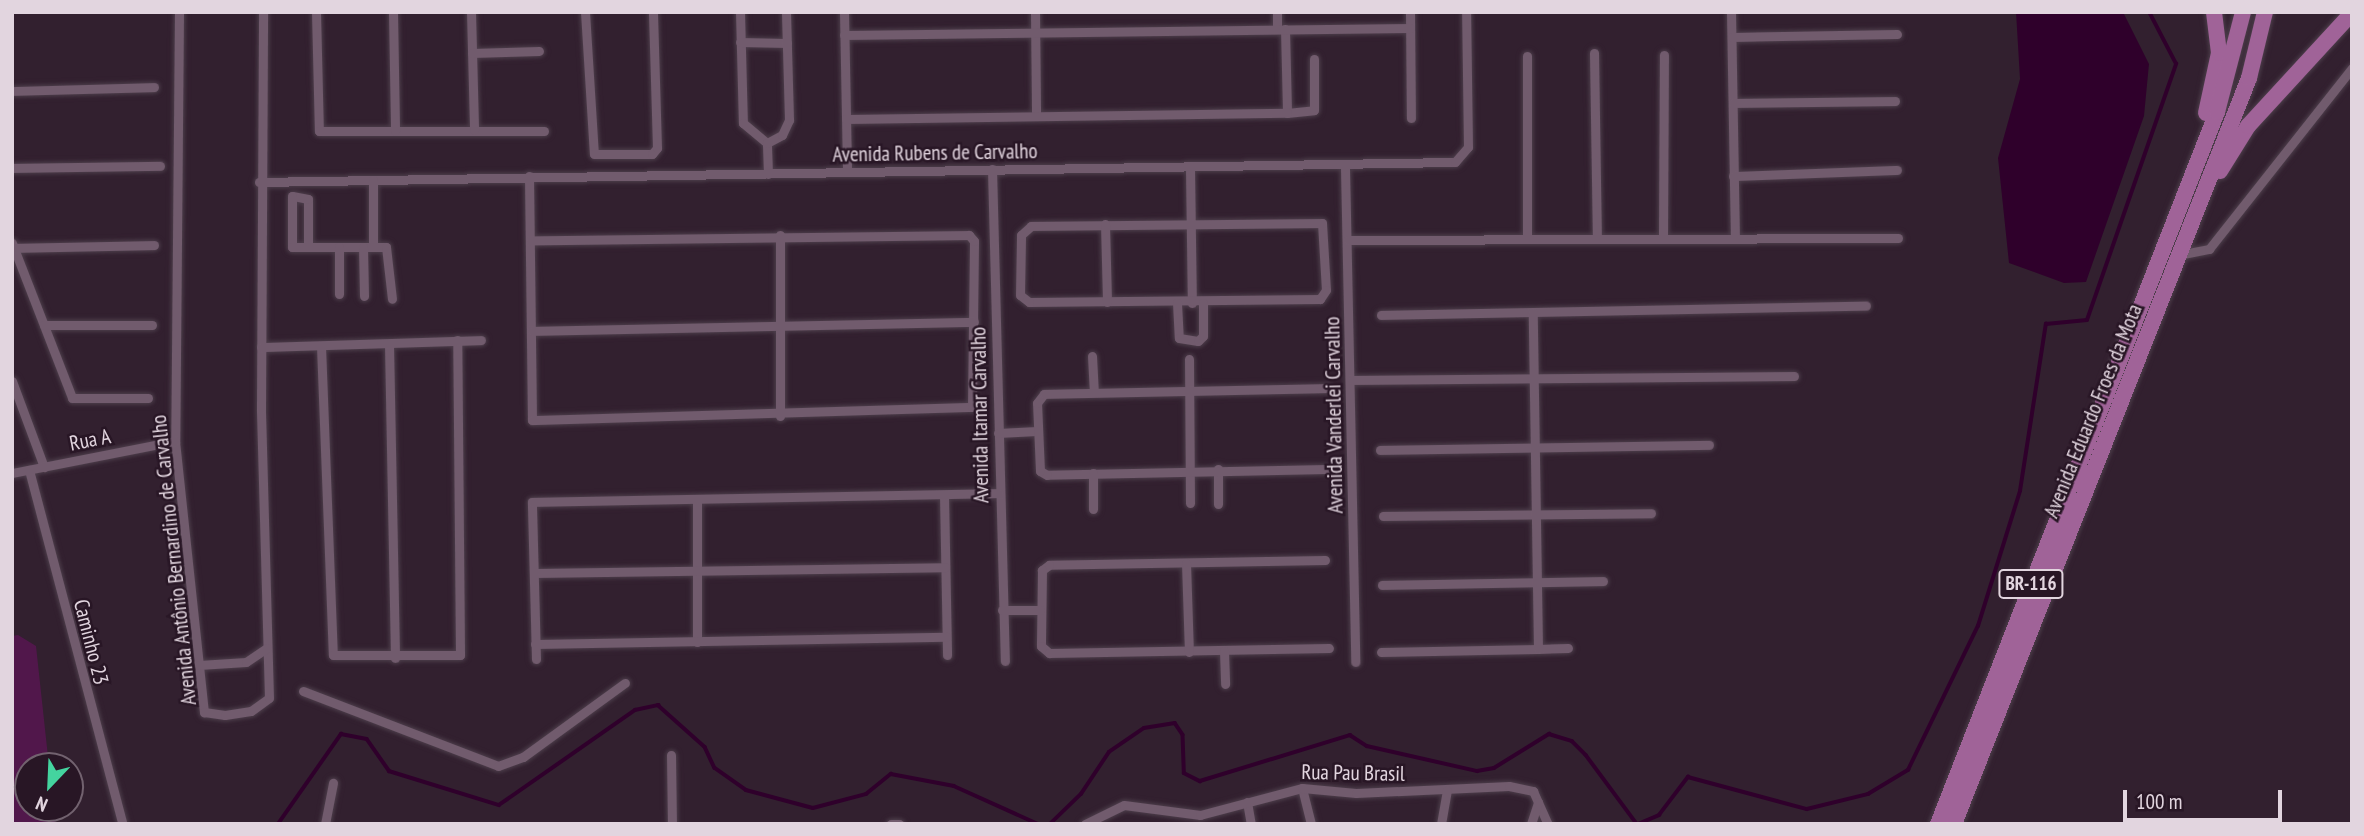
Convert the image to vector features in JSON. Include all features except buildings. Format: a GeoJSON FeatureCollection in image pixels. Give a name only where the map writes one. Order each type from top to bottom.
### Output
{"type":"FeatureCollection","features":[{"type":"Feature","properties":{"kind":"highway"},"geometry":{"type":"LineString","coordinates":[[2180,204],[2217,71],[2214,12]]}},
{"type":"Feature","properties":{"kind":"highway","name":"Avenida Eduardo Froes da Mota"},"geometry":{"type":"LineString","coordinates":[[1938,824],[2224,93],[2243,12]]}},
{"type":"Feature","properties":{"kind":"highway","name":"Avenida Eduardo Froes da Mota"},"geometry":{"type":"LineString","coordinates":[[1954,824],[2249,78],[2265,12]]}},
{"type":"Feature","properties":{"kind":"highway"},"geometry":{"type":"LineString","coordinates":[[2197,209],[2248,126],[2352,13]]}},
{"type":"Feature","properties":{"kind":"street","name":"Avenida Antônio Bernardino de Carvalho"},"geometry":{"type":"LineString","coordinates":[[179,12],[175,441],[204,712],[240,714],[269,698],[261,347]]}},
{"type":"Feature","properties":{"kind":"street"},"geometry":{"type":"LineString","coordinates":[[263,12],[261,347],[481,340]]}},
{"type":"Feature","properties":{"kind":"street"},"geometry":{"type":"LineString","coordinates":[[316,12],[317,127],[394,131],[544,131]]}},
{"type":"Feature","properties":{"kind":"street"},"geometry":{"type":"LineString","coordinates":[[393,12],[394,131]]}},
{"type":"Feature","properties":{"kind":"street"},"geometry":{"type":"LineString","coordinates":[[471,12],[474,130]]}},
{"type":"Feature","properties":{"kind":"street"},"geometry":{"type":"LineString","coordinates":[[585,12],[594,154],[652,153],[657,148],[653,12]]}},
{"type":"Feature","properties":{"kind":"street"},"geometry":{"type":"LineString","coordinates":[[740,12],[743,123],[767,143],[768,174]]}},
{"type":"Feature","properties":{"kind":"street"},"geometry":{"type":"LineString","coordinates":[[767,143],[782,135],[789,120],[786,12]]}},
{"type":"Feature","properties":{"kind":"street"},"geometry":{"type":"LineString","coordinates":[[844,12],[847,172]]}},
{"type":"Feature","properties":{"kind":"street"},"geometry":{"type":"LineString","coordinates":[[1035,12],[1036,116]]}},
{"type":"Feature","properties":{"kind":"street"},"geometry":{"type":"LineString","coordinates":[[1277,12],[1281,29],[1287,113]]}},
{"type":"Feature","properties":{"kind":"street"},"geometry":{"type":"LineString","coordinates":[[1410,12],[1411,118]]}},
{"type":"Feature","properties":{"kind":"street","name":"Avenida Rubens de Carvalho"},"geometry":{"type":"LineString","coordinates":[[260,182],[992,169],[1345,168],[1465,157],[1466,12]]}},
{"type":"Feature","properties":{"kind":"street"},"geometry":{"type":"LineString","coordinates":[[1731,12],[1735,237]]}},
{"type":"Feature","properties":{"kind":"street"},"geometry":{"type":"LineString","coordinates":[[844,35],[1410,28]]}},
{"type":"Feature","properties":{"kind":"street"},"geometry":{"type":"LineString","coordinates":[[1732,37],[1897,34]]}},
{"type":"Feature","properties":{"kind":"street"},"geometry":{"type":"LineString","coordinates":[[740,42],[787,43]]}},
{"type":"Feature","properties":{"kind":"street"},"geometry":{"type":"LineString","coordinates":[[472,53],[539,51]]}},
{"type":"Feature","properties":{"kind":"street"},"geometry":{"type":"LineString","coordinates":[[1594,53],[1597,238]]}},
{"type":"Feature","properties":{"kind":"street"},"geometry":{"type":"LineString","coordinates":[[1663,237],[1664,55]]}},
{"type":"Feature","properties":{"kind":"street"},"geometry":{"type":"LineString","coordinates":[[1527,56],[1527,239]]}},
{"type":"Feature","properties":{"kind":"street"},"geometry":{"type":"LineString","coordinates":[[846,119],[1287,113],[1314,110],[1314,59]]}},
{"type":"Feature","properties":{"kind":"street"},"geometry":{"type":"LineString","coordinates":[[2178,255],[2209,249],[2352,68]]}},
{"type":"Feature","properties":{"kind":"street"},"geometry":{"type":"LineString","coordinates":[[12,91],[153,87]]}},
{"type":"Feature","properties":{"kind":"street"},"geometry":{"type":"LineString","coordinates":[[1733,103],[1895,101]]}},
{"type":"Feature","properties":{"kind":"street"},"geometry":{"type":"LineString","coordinates":[[12,168],[160,166]]}},
{"type":"Feature","properties":{"kind":"street"},"geometry":{"type":"LineString","coordinates":[[1190,168],[1192,303]]}},
{"type":"Feature","properties":{"kind":"street","name":"Avenida Vanderlei Carvalho"},"geometry":{"type":"LineString","coordinates":[[1345,168],[1352,380],[1355,662]]}},
{"type":"Feature","properties":{"kind":"street","name":"Avenida Itamar Carvalho"},"geometry":{"type":"LineString","coordinates":[[992,169],[1005,661]]}},
{"type":"Feature","properties":{"kind":"street"},"geometry":{"type":"LineString","coordinates":[[1733,176],[1897,170]]}},
{"type":"Feature","properties":{"kind":"street"},"geometry":{"type":"LineString","coordinates":[[528,176],[532,420],[968,411],[974,322],[974,241],[969,235],[780,235],[530,240]]}},
{"type":"Feature","properties":{"kind":"street"},"geometry":{"type":"LineString","coordinates":[[364,296],[373,180]]}},
{"type":"Feature","properties":{"kind":"street"},"geometry":{"type":"LineString","coordinates":[[308,247],[308,199],[292,196],[291,246],[308,247],[368,247],[389,249],[391,299]]}},
{"type":"Feature","properties":{"kind":"street"},"geometry":{"type":"LineString","coordinates":[[1192,223],[1326,228],[1322,298],[1203,303],[1029,302],[1020,295],[1025,228],[1105,224],[1192,223]]}},
{"type":"Feature","properties":{"kind":"street"},"geometry":{"type":"LineString","coordinates":[[1105,224],[1107,302]]}},
{"type":"Feature","properties":{"kind":"street"},"geometry":{"type":"LineString","coordinates":[[780,235],[780,416]]}},
{"type":"Feature","properties":{"kind":"street"},"geometry":{"type":"LineString","coordinates":[[1348,240],[1898,238]]}},
{"type":"Feature","properties":{"kind":"street"},"geometry":{"type":"LineString","coordinates":[[148,398],[72,398],[13,246],[154,245]]}},
{"type":"Feature","properties":{"kind":"street"},"geometry":{"type":"LineString","coordinates":[[338,294],[339,247]]}},
{"type":"Feature","properties":{"kind":"street"},"geometry":{"type":"LineString","coordinates":[[1177,303],[1179,338],[1198,341],[1203,336],[1203,303]]}},
{"type":"Feature","properties":{"kind":"street"},"geometry":{"type":"LineString","coordinates":[[1381,315],[1866,306]]}},
{"type":"Feature","properties":{"kind":"street"},"geometry":{"type":"LineString","coordinates":[[1533,312],[1538,649]]}},
{"type":"Feature","properties":{"kind":"street"},"geometry":{"type":"LineString","coordinates":[[532,331],[974,322]]}},
{"type":"Feature","properties":{"kind":"street"},"geometry":{"type":"LineString","coordinates":[[44,325],[152,325]]}},
{"type":"Feature","properties":{"kind":"street"},"geometry":{"type":"LineString","coordinates":[[321,346],[331,652],[337,658],[395,658],[463,654],[457,340]]}},
{"type":"Feature","properties":{"kind":"street"},"geometry":{"type":"LineString","coordinates":[[389,344],[395,658]]}},
{"type":"Feature","properties":{"kind":"street"},"geometry":{"type":"LineString","coordinates":[[1092,356],[1094,392]]}},
{"type":"Feature","properties":{"kind":"street"},"geometry":{"type":"LineString","coordinates":[[1189,359],[1191,503]]}},
{"type":"Feature","properties":{"kind":"street"},"geometry":{"type":"LineString","coordinates":[[1352,380],[1794,376]]}},
{"type":"Feature","properties":{"kind":"street"},"geometry":{"type":"LineString","coordinates":[[12,381],[44,467]]}},
{"type":"Feature","properties":{"kind":"street"},"geometry":{"type":"LineString","coordinates":[[1327,469],[1042,473],[1037,431],[1041,396],[1094,392],[1328,388]]}},
{"type":"Feature","properties":{"kind":"street"},"geometry":{"type":"LineString","coordinates":[[998,433],[1037,431]]}},
{"type":"Feature","properties":{"kind":"street","name":"Rua A"},"geometry":{"type":"LineString","coordinates":[[12,473],[175,441]]}},
{"type":"Feature","properties":{"kind":"street"},"geometry":{"type":"LineString","coordinates":[[1380,450],[1535,445],[1709,445]]}},
{"type":"Feature","properties":{"kind":"street"},"geometry":{"type":"LineString","coordinates":[[1218,469],[1218,504]]}},
{"type":"Feature","properties":{"kind":"street","name":"Caminho 23"},"geometry":{"type":"LineString","coordinates":[[29,470],[122,823]]}},
{"type":"Feature","properties":{"kind":"street"},"geometry":{"type":"LineString","coordinates":[[1093,473],[1093,509]]}},
{"type":"Feature","properties":{"kind":"street"},"geometry":{"type":"LineString","coordinates":[[536,659],[532,502],[999,493]]}},
{"type":"Feature","properties":{"kind":"street"},"geometry":{"type":"LineString","coordinates":[[944,495],[947,655]]}},
{"type":"Feature","properties":{"kind":"street"},"geometry":{"type":"LineString","coordinates":[[697,500],[697,642]]}},
{"type":"Feature","properties":{"kind":"street"},"geometry":{"type":"LineString","coordinates":[[1383,516],[1651,513]]}},
{"type":"Feature","properties":{"kind":"street"},"geometry":{"type":"LineString","coordinates":[[1325,560],[1046,565],[1040,610],[1046,653],[1329,648]]}},
{"type":"Feature","properties":{"kind":"street"},"geometry":{"type":"LineString","coordinates":[[1186,563],[1189,652]]}},
{"type":"Feature","properties":{"kind":"street"},"geometry":{"type":"LineString","coordinates":[[534,573],[946,567]]}},
{"type":"Feature","properties":{"kind":"street"},"geometry":{"type":"LineString","coordinates":[[1382,585],[1602,581]]}},
{"type":"Feature","properties":{"kind":"street"},"geometry":{"type":"LineString","coordinates":[[1002,610],[1040,610]]}},
{"type":"Feature","properties":{"kind":"street"},"geometry":{"type":"LineString","coordinates":[[535,644],[947,637]]}},
{"type":"Feature","properties":{"kind":"street"},"geometry":{"type":"LineString","coordinates":[[199,665],[246,662],[267,648]]}},
{"type":"Feature","properties":{"kind":"street"},"geometry":{"type":"LineString","coordinates":[[1381,652],[1568,648]]}},
{"type":"Feature","properties":{"kind":"street"},"geometry":{"type":"LineString","coordinates":[[1224,651],[1226,684]]}},
{"type":"Feature","properties":{"kind":"street"},"geometry":{"type":"LineString","coordinates":[[303,691],[498,766],[523,758],[625,683]]}},
{"type":"Feature","properties":{"kind":"street"},"geometry":{"type":"LineString","coordinates":[[671,755],[672,824]]}},
{"type":"Feature","properties":{"kind":"street"},"geometry":{"type":"LineString","coordinates":[[324,824],[333,782]]}},
{"type":"Feature","properties":{"kind":"street","name":"Rua Pau Brasil"},"geometry":{"type":"LineString","coordinates":[[1090,823],[1124,804],[1188,819],[1302,788],[1447,791],[1517,787],[1533,791],[1538,802]]}},
{"type":"Feature","properties":{"kind":"street"},"geometry":{"type":"LineString","coordinates":[[1302,788],[1311,824]]}},
{"type":"Feature","properties":{"kind":"street"},"geometry":{"type":"LineString","coordinates":[[1441,824],[1447,791]]}},
{"type":"Feature","properties":{"kind":"street"},"geometry":{"type":"LineString","coordinates":[[1247,802],[1251,824]]}},
{"type":"Feature","properties":{"kind":"street"},"geometry":{"type":"LineString","coordinates":[[1531,824],[1538,802]]}},
{"type":"Feature","properties":{"kind":"street"},"geometry":{"type":"LineString","coordinates":[[1538,802],[1548,824]]}},
{"type":"Feature","properties":{"kind":"street"},"geometry":{"type":"LineString","coordinates":[[891,824],[899,824]]}},
{"type":"Feature","properties":{"kind":"shaded area"},"geometry":{"type":"Polygon","coordinates":[[[2016,12],[2123,12],[2149,64],[2144,116],[2086,282],[2064,283],[2009,263],[1998,158],[2020,79],[2016,12]]]}},
{"type":"Feature","properties":{"kind":"shaded area"},"geometry":{"type":"Polygon","coordinates":[[[18,635],[36,646],[47,752],[14,752],[14,822],[55,824],[12,824],[12,636],[18,635]]]}},
{"type":"Feature","properties":{"kind":"waterway"},"geometry":{"type":"LineString","coordinates":[[1638,824],[1659,815],[1688,777],[1807,809],[1868,794],[1908,770],[1978,626],[2020,491],[2046,324],[2087,320],[2176,64],[2149,12]]}},
{"type":"Feature","properties":{"kind":"waterway"},"geometry":{"type":"LineString","coordinates":[[278,824],[341,734],[367,739],[389,771],[499,805],[635,710],[658,705],[705,747],[715,768],[746,790],[813,808],[866,794],[891,774],[954,786],[1038,824]]}},
{"type":"Feature","properties":{"kind":"waterway"},"geometry":{"type":"LineString","coordinates":[[1050,824],[1081,794],[1109,752],[1144,728],[1175,723],[1183,735],[1184,773],[1200,781],[1350,735],[1367,746],[1477,771],[1494,768],[1549,734],[1572,741],[1586,755],[1637,824]]}}]}
